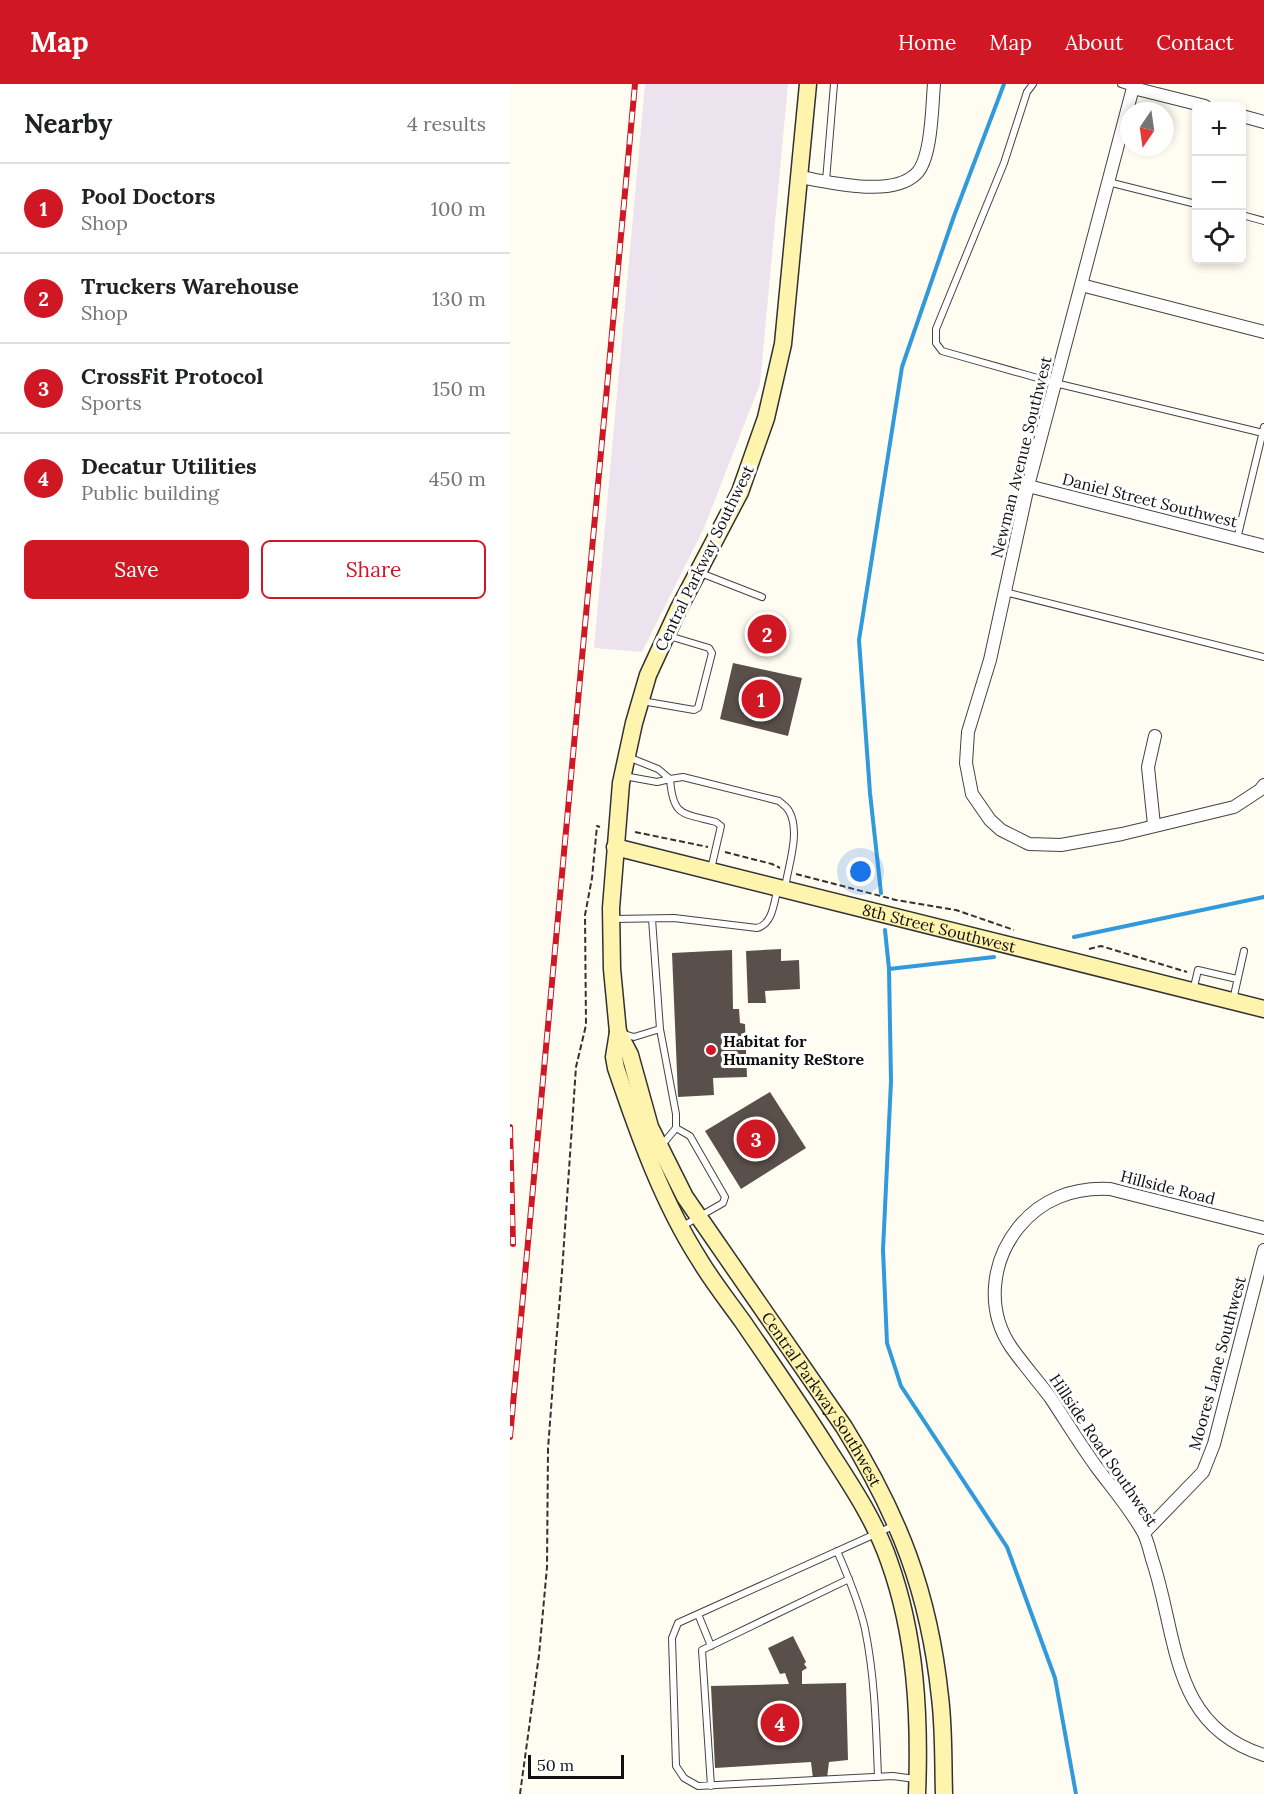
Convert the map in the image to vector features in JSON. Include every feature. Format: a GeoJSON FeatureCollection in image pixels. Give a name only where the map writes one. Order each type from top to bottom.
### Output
{"type":"FeatureCollection","features":[{"type":"Feature","properties":{"kind":"street","name":"Central Parkway Southwest"},"geometry":{"type":"LineString","coordinates":[[808,84],[783,344],[774,387],[755,452],[740,492],[666,634],[648,675],[623,776],[615,847],[611,919],[612,969],[618,1032],[614,1057],[647,1155],[681,1227],[699,1259],[786,1384],[848,1480],[889,1560],[900,1594],[912,1656],[918,1731],[917,1787]]}},
{"type":"Feature","properties":{"kind":"street"},"geometry":{"type":"LineString","coordinates":[[799,177],[884,187],[900,184],[918,173],[926,155],[930,133],[934,84]]}},
{"type":"Feature","properties":{"kind":"street"},"geometry":{"type":"LineString","coordinates":[[1129,85],[1192,102]]}},
{"type":"Feature","properties":{"kind":"street","name":"Newman Avenue Southwest"},"geometry":{"type":"LineString","coordinates":[[1129,85],[1108,182],[1028,486],[990,660],[968,732],[966,763],[972,794],[990,820],[1002,830],[1029,844],[1061,846],[1234,807],[1264,785]]}},
{"type":"Feature","properties":{"kind":"street"},"geometry":{"type":"LineString","coordinates":[[1246,117],[1264,122]]}},
{"type":"Feature","properties":{"kind":"street"},"geometry":{"type":"LineString","coordinates":[[1081,285],[1264,332]]}},
{"type":"Feature","properties":{"kind":"street","name":"Daniel Street Southwest"},"geometry":{"type":"LineString","coordinates":[[1028,486],[1264,546]]}},
{"type":"Feature","properties":{"kind":"street"},"geometry":{"type":"LineString","coordinates":[[1154,825],[1148,767],[1155,736]]}},
{"type":"Feature","properties":{"kind":"street","name":"8th Street Southwest"},"geometry":{"type":"LineString","coordinates":[[615,847],[858,907],[1194,983],[1232,1001],[1264,1009]]}},
{"type":"Feature","properties":{"kind":"street","name":"Central Parkway Southwest"},"geometry":{"type":"LineString","coordinates":[[618,1032],[630,1055],[650,1127],[685,1197],[844,1427],[868,1466],[897,1524],[908,1550],[926,1608],[935,1654],[941,1700],[944,1794]]}},
{"type":"Feature","properties":{"kind":"street","name":"Hillside Road"},"geometry":{"type":"LineString","coordinates":[[1064,1195],[1094,1188],[1110,1189],[1264,1228]]}},
{"type":"Feature","properties":{"kind":"street","name":"Hillside Road Southwest"},"geometry":{"type":"LineString","coordinates":[[1064,1195],[1036,1209],[1025,1219],[1007,1245],[994,1289],[998,1320],[1011,1347],[1048,1395],[1144,1533],[1161,1587],[1178,1665],[1197,1707],[1228,1740],[1264,1755]]}},
{"type":"Feature","properties":{"kind":"street","name":"Moores Lane Southwest"},"geometry":{"type":"LineString","coordinates":[[1144,1533],[1203,1472],[1214,1444],[1264,1250]]}},
{"type":"Feature","properties":{"kind":"lane"},"geometry":{"type":"LineString","coordinates":[[826,181],[834,84]]}},
{"type":"Feature","properties":{"kind":"lane"},"geometry":{"type":"LineString","coordinates":[[1033,84],[1027,92],[1004,163],[936,329],[936,343],[942,351],[1055,383],[1263,430],[1238,539]]}},
{"type":"Feature","properties":{"kind":"lane"},"geometry":{"type":"LineString","coordinates":[[1108,182],[1192,203]]}},
{"type":"Feature","properties":{"kind":"lane"},"geometry":{"type":"LineString","coordinates":[[1246,216],[1264,221]]}},
{"type":"Feature","properties":{"kind":"lane"},"geometry":{"type":"LineString","coordinates":[[698,572],[762,597]]}},
{"type":"Feature","properties":{"kind":"lane"},"geometry":{"type":"LineString","coordinates":[[1005,592],[1264,657]]}},
{"type":"Feature","properties":{"kind":"lane"},"geometry":{"type":"LineString","coordinates":[[640,700],[694,710],[698,708],[712,653],[709,648],[666,634]]}},
{"type":"Feature","properties":{"kind":"lane"},"geometry":{"type":"LineString","coordinates":[[627,757],[658,769],[670,779],[674,806],[681,813],[716,822],[721,826],[711,870]]}},
{"type":"Feature","properties":{"kind":"lane"},"geometry":{"type":"LineString","coordinates":[[611,919],[674,918],[764,927],[788,871],[793,840],[793,824],[789,809],[779,801],[683,777],[657,782],[623,776]]}},
{"type":"Feature","properties":{"kind":"lane"},"geometry":{"type":"LineString","coordinates":[[652,919],[660,1029],[676,1114],[676,1128],[660,1147]]}},
{"type":"Feature","properties":{"kind":"lane"},"geometry":{"type":"LineString","coordinates":[[1232,1001],[1244,951]]}},
{"type":"Feature","properties":{"kind":"lane"},"geometry":{"type":"LineString","coordinates":[[1194,983],[1198,970],[1237,979]]}},
{"type":"Feature","properties":{"kind":"lane"},"geometry":{"type":"LineString","coordinates":[[618,1032],[634,1037],[660,1029]]}},
{"type":"Feature","properties":{"kind":"lane"},"geometry":{"type":"LineString","coordinates":[[676,1128],[690,1136],[725,1197],[723,1203],[681,1227]]}},
{"type":"Feature","properties":{"kind":"lane"},"geometry":{"type":"LineString","coordinates":[[897,1524],[678,1623],[672,1638],[676,1766],[684,1778],[698,1786],[893,1776],[917,1787]]}},
{"type":"Feature","properties":{"kind":"lane"},"geometry":{"type":"LineString","coordinates":[[837,1551],[865,1627],[874,1681],[878,1777]]}},
{"type":"Feature","properties":{"kind":"lane"},"geometry":{"type":"LineString","coordinates":[[711,1786],[702,1650],[849,1580]]}},
{"type":"Feature","properties":{"kind":"lane"},"geometry":{"type":"LineString","coordinates":[[698,1614],[711,1646]]}},
{"type":"Feature","properties":{"kind":"path"},"geometry":{"type":"LineString","coordinates":[[520,1794],[539,1655],[546,1578],[548,1449],[576,1066],[586,1025],[585,915],[592,879],[597,826],[600,827]]}},
{"type":"Feature","properties":{"kind":"path"},"geometry":{"type":"LineString","coordinates":[[635,832],[716,849],[896,900],[956,910],[1015,931]]}},
{"type":"Feature","properties":{"kind":"path"},"geometry":{"type":"LineString","coordinates":[[1085,950],[1101,946],[1194,983]]}},
{"type":"Feature","properties":{"kind":"shaded area"},"geometry":{"type":"Polygon","coordinates":[[[645,84],[788,84],[760,384],[704,528],[642,652],[594,648],[645,84]]]}},
{"type":"Feature","properties":{"kind":"building"},"geometry":{"type":"Polygon","coordinates":[[[733,663],[802,678],[788,736],[720,719],[733,663]]]}},
{"type":"Feature","properties":{"kind":"building","name":"Habitat for Humanity ReStore"},"geometry":{"type":"Polygon","coordinates":[[[781,949],[781,961],[799,960],[800,989],[765,991],[766,1003],[748,1003],[746,951],[781,949]]]}},
{"type":"Feature","properties":{"kind":"building","name":"Habitat for Humanity ReStore"},"geometry":{"type":"Polygon","coordinates":[[[732,950],[733,1009],[739,1009],[740,1023],[745,1024],[747,1077],[713,1078],[714,1095],[678,1097],[672,953],[732,950]]]}},
{"type":"Feature","properties":{"kind":"building"},"geometry":{"type":"Polygon","coordinates":[[[770,1092],[806,1148],[741,1189],[705,1131],[770,1092]]]}},
{"type":"Feature","properties":{"kind":"building"},"geometry":{"type":"Polygon","coordinates":[[[793,1636],[806,1662],[804,1664],[807,1668],[802,1671],[802,1684],[846,1683],[848,1760],[829,1762],[827,1778],[813,1779],[811,1762],[715,1768],[711,1686],[789,1684],[785,1673],[780,1674],[768,1648],[793,1636]]]}},
{"type":"Feature","properties":{"kind":"waterway"},"geometry":{"type":"LineString","coordinates":[[881,893],[870,793],[859,640],[902,367],[954,216],[1004,84]]}},
{"type":"Feature","properties":{"kind":"waterway"},"geometry":{"type":"LineString","coordinates":[[1074,937],[1264,897]]}},
{"type":"Feature","properties":{"kind":"waterway"},"geometry":{"type":"LineString","coordinates":[[885,930],[889,969],[891,1081],[883,1250],[887,1343],[901,1386],[1007,1547],[1055,1678],[1076,1794]]}},
{"type":"Feature","properties":{"kind":"waterway"},"geometry":{"type":"LineString","coordinates":[[889,969],[994,957]]}},
{"type":"Feature","properties":{"kind":"railway"},"geometry":{"type":"LineString","coordinates":[[510,1437],[635,84]]}},
{"type":"Feature","properties":{"kind":"railway"},"geometry":{"type":"LineString","coordinates":[[510,1127],[513,1244]]}},
{"type":"Feature","properties":{"kind":"place","name":"Truckers Warehouse"},"geometry":{"type":"Point","coordinates":[767,634]}},
{"type":"Feature","properties":{"kind":"place","name":"Pool Doctors"},"geometry":{"type":"Point","coordinates":[761,699]}},
{"type":"Feature","properties":{"kind":"place","name":"Habitat for Humanity ReStore"},"geometry":{"type":"Point","coordinates":[711,1050]}},
{"type":"Feature","properties":{"kind":"place","name":"CrossFit Protocol"},"geometry":{"type":"Point","coordinates":[756,1139]}},
{"type":"Feature","properties":{"kind":"place","name":"Decatur Utilities"},"geometry":{"type":"Point","coordinates":[780,1723]}}]}
